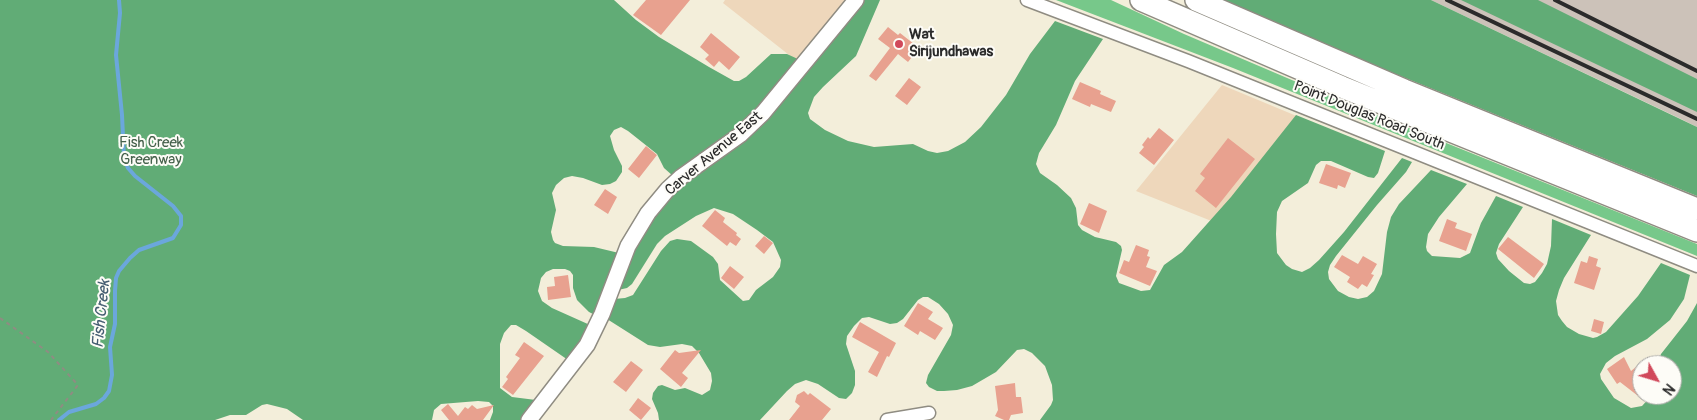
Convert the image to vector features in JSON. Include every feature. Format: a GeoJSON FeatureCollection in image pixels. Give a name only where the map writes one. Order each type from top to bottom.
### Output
{"type":"FeatureCollection","features":[{"type":"Feature","properties":{"kind":"highway"},"geometry":{"type":"LineString","coordinates":[[1142,0],[1333,83],[1697,231]]}},
{"type":"Feature","properties":{"kind":"highway"},"geometry":{"type":"LineString","coordinates":[[1196,0],[1404,90],[1697,209]]}},
{"type":"Feature","properties":{"kind":"street","name":"Carver Avenue East"},"geometry":{"type":"LineString","coordinates":[[529,420],[587,345],[602,314],[628,246],[648,213],[678,180],[692,168],[740,136],[764,113],[856,0]]}},
{"type":"Feature","properties":{"kind":"street","name":"Point Douglas Road South"},"geometry":{"type":"LineString","coordinates":[[1027,0],[1223,75],[1697,266]]}},
{"type":"Feature","properties":{"kind":"street"},"geometry":{"type":"LineString","coordinates":[[887,420],[929,413]]}},
{"type":"Feature","properties":{"kind":"path"},"geometry":{"type":"LineString","coordinates":[[0,318],[48,352],[78,385],[51,420]]}},
{"type":"Feature","properties":{"kind":"shaded area"},"geometry":{"type":"Polygon","coordinates":[[[725,0],[848,0],[798,62],[723,3],[725,0]]]}},
{"type":"Feature","properties":{"kind":"shaded area"},"geometry":{"type":"Polygon","coordinates":[[[1431,0],[1697,0],[1697,127],[1681,119],[1431,0]]]}},
{"type":"Feature","properties":{"kind":"shaded area"},"geometry":{"type":"Polygon","coordinates":[[[1222,85],[1299,117],[1214,222],[1136,191],[1222,85]]]}},
{"type":"Feature","properties":{"kind":"green space","name":"Fish Creek Greenway"},"geometry":{"type":"Polygon","coordinates":[[[0,0],[614,0],[659,37],[734,81],[739,81],[746,77],[771,54],[787,54],[800,60],[748,120],[673,176],[664,168],[657,154],[621,127],[614,130],[610,136],[622,166],[622,172],[616,181],[602,185],[572,176],[564,178],[556,185],[552,193],[556,210],[551,232],[555,243],[563,246],[594,247],[619,253],[595,315],[589,312],[577,300],[573,288],[573,275],[570,271],[553,269],[546,272],[541,278],[538,291],[542,301],[552,308],[590,325],[568,360],[516,325],[511,325],[504,333],[500,344],[500,388],[512,397],[536,400],[520,420],[490,420],[493,406],[489,402],[478,401],[441,404],[434,410],[432,420],[303,420],[287,409],[267,404],[246,415],[230,415],[215,420],[0,420],[0,0]]]}},
{"type":"Feature","properties":{"kind":"green space"},"geometry":{"type":"Polygon","coordinates":[[[864,0],[880,0],[856,56],[814,97],[808,113],[810,119],[825,130],[848,141],[874,147],[913,144],[937,153],[948,151],[965,142],[981,127],[1006,95],[1030,54],[1055,21],[1103,39],[1075,81],[1056,125],[1039,153],[1036,164],[1040,173],[1071,198],[1076,208],[1078,225],[1082,230],[1095,237],[1116,242],[1121,246],[1122,250],[1116,276],[1119,283],[1141,291],[1150,290],[1164,265],[1182,252],[1231,197],[1296,115],[1385,151],[1378,173],[1374,178],[1331,161],[1321,161],[1316,165],[1308,183],[1282,201],[1277,212],[1277,253],[1286,265],[1302,272],[1319,260],[1344,232],[1402,158],[1412,162],[1406,172],[1377,205],[1330,265],[1329,279],[1338,291],[1358,299],[1367,297],[1374,291],[1382,274],[1387,232],[1391,217],[1399,204],[1431,170],[1467,184],[1439,217],[1428,234],[1426,247],[1432,256],[1460,258],[1470,253],[1481,223],[1496,196],[1523,207],[1499,244],[1496,253],[1498,259],[1509,271],[1524,283],[1530,284],[1535,282],[1547,264],[1551,246],[1552,219],[1591,235],[1564,278],[1556,301],[1558,315],[1562,321],[1567,327],[1579,334],[1593,338],[1606,332],[1638,296],[1661,263],[1690,275],[1684,299],[1670,320],[1647,339],[1615,356],[1606,363],[1600,374],[1601,379],[1614,398],[1631,408],[1643,405],[1682,405],[1682,355],[1661,355],[1687,321],[1697,303],[1697,420],[1040,420],[1053,400],[1052,385],[1045,366],[1032,353],[1024,349],[1017,350],[996,372],[972,386],[944,391],[937,391],[929,387],[926,383],[928,375],[951,335],[953,325],[948,314],[939,304],[928,297],[923,297],[897,323],[890,324],[869,317],[862,318],[854,326],[847,336],[846,344],[855,371],[855,385],[852,393],[846,399],[839,398],[818,384],[806,380],[795,384],[760,420],[659,420],[652,399],[653,393],[658,386],[662,385],[675,390],[685,388],[702,395],[710,390],[711,373],[699,353],[692,346],[682,344],[660,347],[648,345],[607,319],[614,299],[633,295],[661,251],[670,241],[677,239],[691,241],[713,257],[718,264],[720,280],[743,301],[749,300],[756,290],[773,277],[780,267],[781,260],[773,242],[733,214],[714,208],[696,216],[665,236],[657,244],[632,284],[627,288],[618,290],[633,250],[654,216],[678,188],[744,141],[772,114],[864,0]]]}},
{"type":"Feature","properties":{"kind":"green space"},"geometry":{"type":"Polygon","coordinates":[[[1056,0],[1111,0],[1184,34],[1327,95],[1697,244],[1697,256],[1233,68],[1056,0]]]}},
{"type":"Feature","properties":{"kind":"green space"},"geometry":{"type":"Polygon","coordinates":[[[1224,0],[1431,0],[1697,127],[1697,196],[1393,73],[1224,0]]]}},
{"type":"Feature","properties":{"kind":"green space"},"geometry":{"type":"Polygon","coordinates":[[[1461,0],[1538,0],[1697,79],[1697,112],[1461,0]]]}},
{"type":"Feature","properties":{"kind":"building"},"geometry":{"type":"Polygon","coordinates":[[[646,0],[690,0],[661,35],[633,15],[646,0]]]}},
{"type":"Feature","properties":{"kind":"building","name":"Wat Sirijundhawas"},"geometry":{"type":"Polygon","coordinates":[[[888,27],[898,35],[900,33],[919,48],[908,62],[898,54],[876,81],[869,76],[890,48],[878,39],[888,27]]]}},
{"type":"Feature","properties":{"kind":"building"},"geometry":{"type":"Polygon","coordinates":[[[711,33],[740,57],[729,70],[719,61],[714,67],[705,59],[709,55],[700,47],[711,33]]]}},
{"type":"Feature","properties":{"kind":"building"},"geometry":{"type":"Polygon","coordinates":[[[909,78],[921,87],[907,105],[895,96],[909,78]]]}},
{"type":"Feature","properties":{"kind":"building"},"geometry":{"type":"Polygon","coordinates":[[[1080,82],[1101,91],[1100,94],[1116,101],[1111,112],[1091,104],[1090,107],[1072,99],[1080,82]]]}},
{"type":"Feature","properties":{"kind":"building"},"geometry":{"type":"Polygon","coordinates":[[[1159,128],[1174,140],[1154,165],[1139,153],[1148,137],[1150,139],[1159,128]]]}},
{"type":"Feature","properties":{"kind":"building"},"geometry":{"type":"Polygon","coordinates":[[[1228,138],[1255,159],[1216,208],[1195,191],[1205,178],[1200,174],[1228,138]]]}},
{"type":"Feature","properties":{"kind":"building"},"geometry":{"type":"Polygon","coordinates":[[[646,146],[657,155],[639,178],[628,169],[646,146]]]}},
{"type":"Feature","properties":{"kind":"building"},"geometry":{"type":"Polygon","coordinates":[[[1326,164],[1351,173],[1345,188],[1338,185],[1337,189],[1319,183],[1326,164]]]}},
{"type":"Feature","properties":{"kind":"building"},"geometry":{"type":"Polygon","coordinates":[[[605,189],[617,197],[608,214],[594,205],[605,189]]]}},
{"type":"Feature","properties":{"kind":"building"},"geometry":{"type":"Polygon","coordinates":[[[1089,203],[1107,211],[1099,233],[1080,224],[1089,203]]]}},
{"type":"Feature","properties":{"kind":"building"},"geometry":{"type":"Polygon","coordinates":[[[715,210],[725,218],[723,222],[737,233],[736,235],[741,239],[736,246],[730,242],[727,246],[702,226],[715,210]]]}},
{"type":"Feature","properties":{"kind":"building"},"geometry":{"type":"Polygon","coordinates":[[[1447,219],[1457,223],[1455,228],[1472,234],[1466,251],[1439,241],[1447,219]]]}},
{"type":"Feature","properties":{"kind":"building"},"geometry":{"type":"Polygon","coordinates":[[[764,236],[773,243],[764,254],[755,246],[764,236]]]}},
{"type":"Feature","properties":{"kind":"building"},"geometry":{"type":"Polygon","coordinates":[[[1508,237],[1544,264],[1534,278],[1498,249],[1508,237]]]}},
{"type":"Feature","properties":{"kind":"building"},"geometry":{"type":"Polygon","coordinates":[[[1136,245],[1149,250],[1147,256],[1150,257],[1146,267],[1157,271],[1150,286],[1119,273],[1124,260],[1129,262],[1136,245]]]}},
{"type":"Feature","properties":{"kind":"building"},"geometry":{"type":"Polygon","coordinates":[[[1342,255],[1358,264],[1363,256],[1377,264],[1371,274],[1374,275],[1367,287],[1362,284],[1358,289],[1347,282],[1350,277],[1334,267],[1342,255]]]}},
{"type":"Feature","properties":{"kind":"building"},"geometry":{"type":"Polygon","coordinates":[[[1589,256],[1598,259],[1596,266],[1601,268],[1594,290],[1574,283],[1581,261],[1587,263],[1589,256]]]}},
{"type":"Feature","properties":{"kind":"building"},"geometry":{"type":"Polygon","coordinates":[[[730,266],[744,277],[734,289],[721,278],[730,266]]]}},
{"type":"Feature","properties":{"kind":"building"},"geometry":{"type":"Polygon","coordinates":[[[568,275],[571,297],[548,300],[547,287],[555,286],[554,277],[568,275]]]}},
{"type":"Feature","properties":{"kind":"building"},"geometry":{"type":"Polygon","coordinates":[[[918,303],[933,312],[928,319],[943,328],[935,340],[920,331],[918,335],[904,326],[918,303]]]}},
{"type":"Feature","properties":{"kind":"building"},"geometry":{"type":"Polygon","coordinates":[[[1594,319],[1604,322],[1601,334],[1591,331],[1594,319]]]}},
{"type":"Feature","properties":{"kind":"building"},"geometry":{"type":"Polygon","coordinates":[[[860,322],[896,343],[889,357],[887,356],[877,377],[868,372],[879,352],[852,337],[860,322]]]}},
{"type":"Feature","properties":{"kind":"building"},"geometry":{"type":"Polygon","coordinates":[[[524,342],[544,356],[513,395],[502,387],[508,379],[506,377],[520,358],[515,355],[524,342]]]}},
{"type":"Feature","properties":{"kind":"building"},"geometry":{"type":"Polygon","coordinates":[[[675,350],[679,353],[701,350],[682,373],[688,378],[681,387],[660,369],[675,350]]]}},
{"type":"Feature","properties":{"kind":"building"},"geometry":{"type":"Polygon","coordinates":[[[1624,357],[1632,370],[1632,391],[1620,382],[1617,384],[1607,369],[1624,357]]]}},
{"type":"Feature","properties":{"kind":"building"},"geometry":{"type":"Polygon","coordinates":[[[631,361],[643,370],[626,392],[613,382],[631,361]]]}},
{"type":"Feature","properties":{"kind":"building"},"geometry":{"type":"Polygon","coordinates":[[[1015,383],[1016,397],[1021,397],[1023,413],[1011,415],[1009,420],[1004,420],[995,416],[998,410],[995,386],[1015,383]]]}},
{"type":"Feature","properties":{"kind":"building"},"geometry":{"type":"Polygon","coordinates":[[[804,391],[808,395],[810,393],[831,409],[822,420],[789,420],[800,406],[795,402],[797,395],[804,391]]]}},
{"type":"Feature","properties":{"kind":"building"},"geometry":{"type":"Polygon","coordinates":[[[638,398],[651,408],[641,420],[629,410],[638,398]]]}},
{"type":"Feature","properties":{"kind":"building"},"geometry":{"type":"Polygon","coordinates":[[[448,404],[458,416],[465,407],[468,409],[472,405],[477,409],[494,405],[483,420],[449,420],[441,410],[448,404]]]}},
{"type":"Feature","properties":{"kind":"waterway","name":"Fish Creek"},"geometry":{"type":"LineString","coordinates":[[59,420],[69,412],[96,404],[109,391],[112,375],[110,347],[115,324],[115,291],[116,278],[119,271],[139,250],[173,238],[181,225],[181,216],[173,206],[135,176],[128,168],[124,158],[116,55],[120,13],[119,0]]}},
{"type":"Feature","properties":{"kind":"railway"},"geometry":{"type":"LineString","coordinates":[[1447,0],[1697,119]]}},
{"type":"Feature","properties":{"kind":"railway"},"geometry":{"type":"LineString","coordinates":[[1555,0],[1697,71]]}},
{"type":"Feature","properties":{"kind":"place","name":"Wat Sirijundhawas"},"geometry":{"type":"Point","coordinates":[899,44]}}]}
